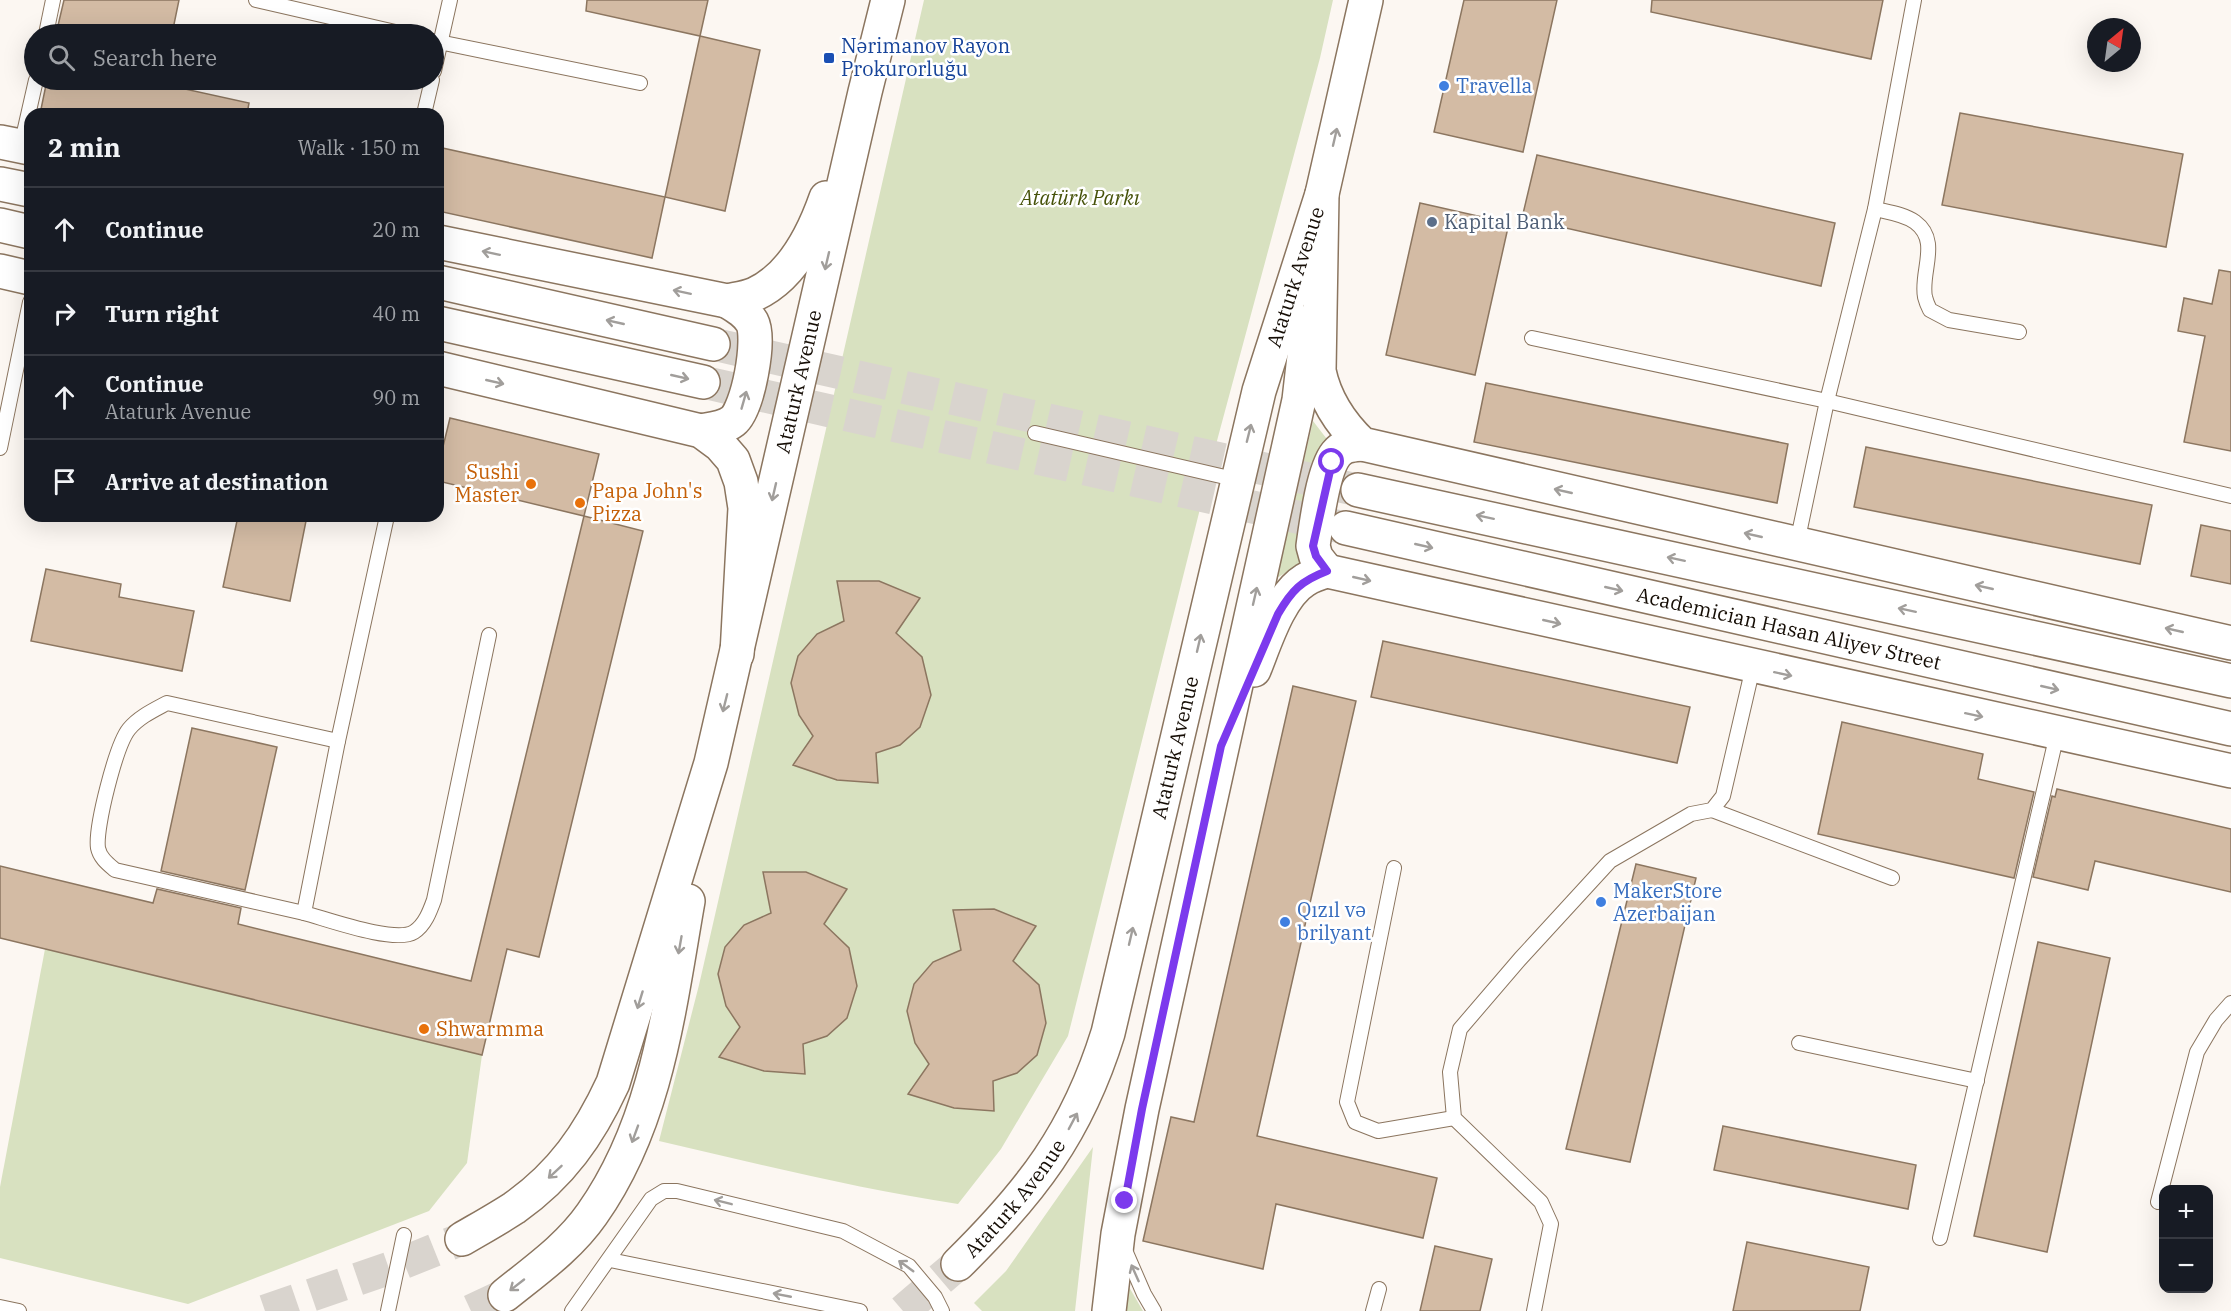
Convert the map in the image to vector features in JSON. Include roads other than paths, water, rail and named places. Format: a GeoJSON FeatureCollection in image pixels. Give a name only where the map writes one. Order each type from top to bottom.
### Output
{"type":"FeatureCollection","features":[{"type":"Feature","properties":{"kind":"main road","name":"Ataturk Avenue"},"geometry":{"type":"LineString","coordinates":[[462,1239],[513,1208],[536,1190],[562,1166],[580,1145],[598,1115],[626,1047],[711,763],[888,0]]}},
{"type":"Feature","properties":{"kind":"main road","name":"Ataturk Avenue"},"geometry":{"type":"LineString","coordinates":[[958,1264],[998,1224],[1038,1177],[1063,1138],[1096,1072],[1108,1033],[1259,392],[1322,194],[1366,0]]}},
{"type":"Feature","properties":{"kind":"main road"},"geometry":{"type":"LineString","coordinates":[[727,301],[754,295],[776,281],[795,260],[816,225],[865,92]]}},
{"type":"Feature","properties":{"kind":"main road"},"geometry":{"type":"LineString","coordinates":[[0,183],[24,189]]}},
{"type":"Feature","properties":{"kind":"main road","name":"Ataturk Avenue"},"geometry":{"type":"LineString","coordinates":[[1108,1311],[1118,1234],[1142,1109],[1299,400],[1322,194]]}},
{"type":"Feature","properties":{"kind":"main road"},"geometry":{"type":"LineString","coordinates":[[1322,194],[1318,371],[1323,389],[1332,407],[1343,424],[1362,444]]}},
{"type":"Feature","properties":{"kind":"main road"},"geometry":{"type":"LineString","coordinates":[[0,225],[24,231]]}},
{"type":"Feature","properties":{"kind":"main road"},"geometry":{"type":"LineString","coordinates":[[444,243],[727,301],[745,312],[753,324],[756,340],[745,400],[740,413],[732,422],[720,428],[701,431],[444,369]]}},
{"type":"Feature","properties":{"kind":"main road"},"geometry":{"type":"LineString","coordinates":[[0,271],[24,277]]}},
{"type":"Feature","properties":{"kind":"main road"},"geometry":{"type":"LineString","coordinates":[[444,283],[713,344]]}},
{"type":"Feature","properties":{"kind":"main road"},"geometry":{"type":"LineString","coordinates":[[444,324],[703,382]]}},
{"type":"Feature","properties":{"kind":"main road"},"geometry":{"type":"LineString","coordinates":[[701,431],[720,445],[733,460],[741,482],[745,508],[737,654]]}},
{"type":"Feature","properties":{"kind":"main road"},"geometry":{"type":"LineString","coordinates":[[1327,571],[1316,556],[1313,546],[1327,476],[1332,462],[1341,449],[1362,444],[2231,643]]}},
{"type":"Feature","properties":{"kind":"main road","name":"Academician Hasan Aliyev Street"},"geometry":{"type":"LineString","coordinates":[[1358,490],[2231,681]]}},
{"type":"Feature","properties":{"kind":"main road","name":"Academician Hasan Aliyev Street"},"geometry":{"type":"LineString","coordinates":[[1346,528],[2231,729]]}},
{"type":"Feature","properties":{"kind":"main road"},"geometry":{"type":"LineString","coordinates":[[1221,746],[1286,599],[1305,579],[1327,571],[1752,667],[2231,771]]}},
{"type":"Feature","properties":{"kind":"main road","name":"Ataturk Avenue"},"geometry":{"type":"LineString","coordinates":[[505,1295],[555,1256],[591,1215],[621,1168],[634,1139],[663,1046],[711,763]]}},
{"type":"Feature","properties":{"kind":"lane"},"geometry":{"type":"LineString","coordinates":[[48,24],[53,0]]}},
{"type":"Feature","properties":{"kind":"lane"},"geometry":{"type":"LineString","coordinates":[[256,0],[294,4],[367,24]]}},
{"type":"Feature","properties":{"kind":"lane"},"geometry":{"type":"LineString","coordinates":[[443,24],[450,0]]}},
{"type":"Feature","properties":{"kind":"lane"},"geometry":{"type":"LineString","coordinates":[[1797,545],[1827,401],[1875,209],[1914,0]]}},
{"type":"Feature","properties":{"kind":"lane"},"geometry":{"type":"LineString","coordinates":[[444,43],[639,83]]}},
{"type":"Feature","properties":{"kind":"lane"},"geometry":{"type":"LineString","coordinates":[[28,108],[33,90]]}},
{"type":"Feature","properties":{"kind":"lane"},"geometry":{"type":"LineString","coordinates":[[425,108],[430,90]]}},
{"type":"Feature","properties":{"kind":"lane"},"geometry":{"type":"LineString","coordinates":[[17,145],[24,121]]}},
{"type":"Feature","properties":{"kind":"lane"},"geometry":{"type":"LineString","coordinates":[[1875,209],[1915,222],[1926,234],[1929,246],[1924,296],[1930,310],[1949,320],[2019,332]]}},
{"type":"Feature","properties":{"kind":"lane"},"geometry":{"type":"LineString","coordinates":[[0,448],[24,331]]}},
{"type":"Feature","properties":{"kind":"lane"},"geometry":{"type":"LineString","coordinates":[[1532,338],[1827,401],[2231,496]]}},
{"type":"Feature","properties":{"kind":"lane"},"geometry":{"type":"LineString","coordinates":[[1035,433],[1238,480]]}},
{"type":"Feature","properties":{"kind":"lane"},"geometry":{"type":"LineString","coordinates":[[304,913],[338,741],[386,522]]}},
{"type":"Feature","properties":{"kind":"lane"},"geometry":{"type":"LineString","coordinates":[[338,741],[167,703],[145,715],[129,729],[119,746],[99,833],[100,855],[115,870],[304,913],[387,935],[402,936],[413,933],[429,914],[434,900],[489,635]]}},
{"type":"Feature","properties":{"kind":"lane"},"geometry":{"type":"LineString","coordinates":[[1712,810],[1723,796],[1752,667]]}},
{"type":"Feature","properties":{"kind":"lane"},"geometry":{"type":"LineString","coordinates":[[1940,1238],[2056,734]]}},
{"type":"Feature","properties":{"kind":"lane"},"geometry":{"type":"LineString","coordinates":[[1534,1311],[1551,1224],[1541,1202],[1454,1118],[1450,1072],[1460,1029],[1520,959],[1610,861],[1691,814],[1712,810],[1892,878]]}},
{"type":"Feature","properties":{"kind":"lane"},"geometry":{"type":"LineString","coordinates":[[1394,868],[1347,1102],[1355,1122],[1378,1131],[1454,1118]]}},
{"type":"Feature","properties":{"kind":"lane"},"geometry":{"type":"LineString","coordinates":[[2158,1202],[2197,1052],[2216,1020],[2231,1003]]}},
{"type":"Feature","properties":{"kind":"lane"},"geometry":{"type":"LineString","coordinates":[[1799,1043],[1977,1081]]}},
{"type":"Feature","properties":{"kind":"lane"},"geometry":{"type":"LineString","coordinates":[[572,1311],[651,1199],[664,1191],[677,1191],[843,1231],[909,1266],[935,1297],[942,1311]]}},
{"type":"Feature","properties":{"kind":"lane"},"geometry":{"type":"LineString","coordinates":[[1118,1234],[1144,1294],[1154,1311]]}},
{"type":"Feature","properties":{"kind":"lane"},"geometry":{"type":"LineString","coordinates":[[388,1311],[404,1235]]}},
{"type":"Feature","properties":{"kind":"lane"},"geometry":{"type":"LineString","coordinates":[[609,1260],[860,1311]]}},
{"type":"Feature","properties":{"kind":"lane"},"geometry":{"type":"LineString","coordinates":[[1373,1311],[1379,1289]]}},
{"type":"Feature","properties":{"kind":"lane"},"geometry":{"type":"LineString","coordinates":[[0,1307],[19,1311]]}},
{"type":"Feature","properties":{"kind":"tunnel"},"geometry":{"type":"LineString","coordinates":[[713,344],[1353,489]]}},
{"type":"Feature","properties":{"kind":"tunnel"},"geometry":{"type":"LineString","coordinates":[[703,382],[1345,528]]}},
{"type":"Feature","properties":{"kind":"tunnel"},"geometry":{"type":"LineString","coordinates":[[265,1311],[390,1268],[462,1239]]}},
{"type":"Feature","properties":{"kind":"tunnel"},"geometry":{"type":"LineString","coordinates":[[903,1311],[958,1264]]}},
{"type":"Feature","properties":{"kind":"tunnel"},"geometry":{"type":"LineString","coordinates":[[471,1311],[505,1295]]}},
{"type":"Feature","properties":{"kind":"place","name":"Nərimanov Rayon Prokurorluğu"},"geometry":{"type":"Point","coordinates":[829,58]}},
{"type":"Feature","properties":{"kind":"place","name":"Travella"},"geometry":{"type":"Point","coordinates":[1444,86]}},
{"type":"Feature","properties":{"kind":"place","name":"Kapital Bank"},"geometry":{"type":"Point","coordinates":[1432,222]}},
{"type":"Feature","properties":{"kind":"place","name":"Sushi Master"},"geometry":{"type":"Point","coordinates":[531,484]}},
{"type":"Feature","properties":{"kind":"place","name":"Papa John's Pizza"},"geometry":{"type":"Point","coordinates":[580,503]}},
{"type":"Feature","properties":{"kind":"place","name":"MakerStore Azerbaijan"},"geometry":{"type":"Point","coordinates":[1601,902]}},
{"type":"Feature","properties":{"kind":"place","name":"Qızıl və brilyant"},"geometry":{"type":"Point","coordinates":[1285,922]}},
{"type":"Feature","properties":{"kind":"place","name":"Shwarmma"},"geometry":{"type":"Point","coordinates":[424,1029]}},
{"type":"Feature","properties":{"kind":"park label","name":"Atatürk Parkı"},"geometry":{"type":"Point","coordinates":[1080,198]}}]}
